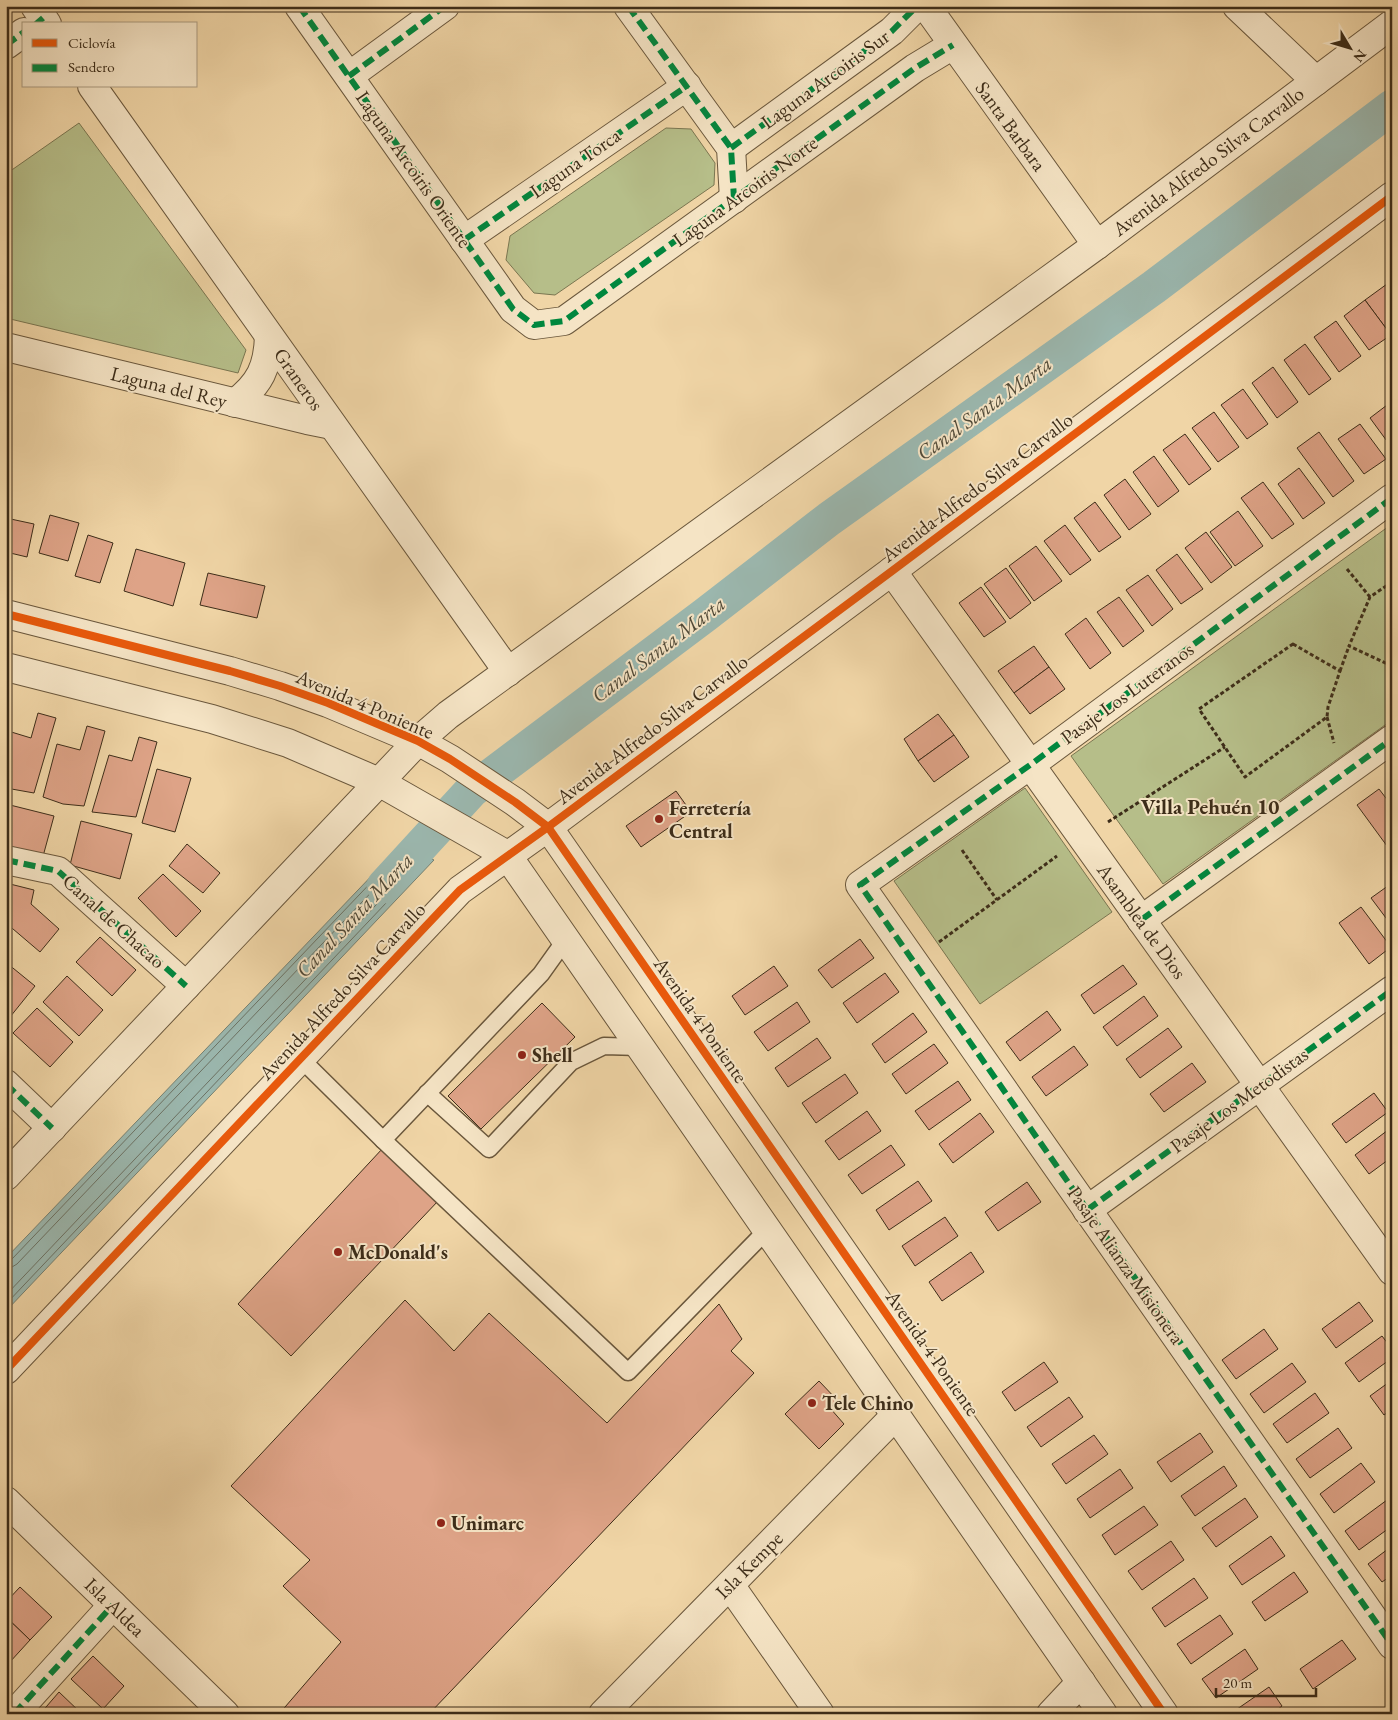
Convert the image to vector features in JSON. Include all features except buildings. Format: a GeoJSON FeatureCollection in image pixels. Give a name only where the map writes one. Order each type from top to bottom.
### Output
{"type":"FeatureCollection","features":[{"type":"Feature","properties":{"kind":"street","name":"Laguna Arcoiris Oriente"},"geometry":{"type":"LineString","coordinates":[[299,6],[513,309],[534,325]]}},
{"type":"Feature","properties":{"kind":"street"},"geometry":{"type":"LineString","coordinates":[[349,76],[444,6]]}},
{"type":"Feature","properties":{"kind":"street"},"geometry":{"type":"LineString","coordinates":[[628,6],[730,148],[734,199]]}},
{"type":"Feature","properties":{"kind":"street","name":"Laguna Arcoiris Sur"},"geometry":{"type":"LineString","coordinates":[[730,148],[892,31],[917,6]]}},
{"type":"Feature","properties":{"kind":"street","name":"Santa Barbara"},"geometry":{"type":"LineString","coordinates":[[926,6],[1097,245]]}},
{"type":"Feature","properties":{"kind":"street"},"geometry":{"type":"LineString","coordinates":[[1237,6],[1316,81]]}},
{"type":"Feature","properties":{"kind":"street","name":"Avenida Alfredo Silva Carvallo"},"geometry":{"type":"LineString","coordinates":[[6,1176],[418,741],[448,715],[1097,245],[1392,24]]}},
{"type":"Feature","properties":{"kind":"street"},"geometry":{"type":"LineString","coordinates":[[6,44],[22,32]]}},
{"type":"Feature","properties":{"kind":"street","name":"Laguna Arcoiris Norte"},"geometry":{"type":"LineString","coordinates":[[534,325],[564,321],[915,68],[953,45]]}},
{"type":"Feature","properties":{"kind":"street","name":"Laguna Torca"},"geometry":{"type":"LineString","coordinates":[[464,240],[686,86]]}},
{"type":"Feature","properties":{"kind":"street","name":"Graneros"},"geometry":{"type":"LineString","coordinates":[[93,88],[508,672]]}},
{"type":"Feature","properties":{"kind":"street","name":"Avenida Alfredo Silva Carvallo"},"geometry":{"type":"LineString","coordinates":[[6,1370],[460,890],[548,827],[892,571],[1392,196]]}},
{"type":"Feature","properties":{"kind":"street"},"geometry":{"type":"LineString","coordinates":[[235,403],[254,386],[263,371],[268,354],[269,336]]}},
{"type":"Feature","properties":{"kind":"street","name":"Laguna del Rey"},"geometry":{"type":"LineString","coordinates":[[6,347],[332,425]]}},
{"type":"Feature","properties":{"kind":"street","name":"Pasaje Los Luteranos"},"geometry":{"type":"LineString","coordinates":[[860,885],[1030,765],[1392,498]]}},
{"type":"Feature","properties":{"kind":"street","name":"Asamblea de Dios"},"geometry":{"type":"LineString","coordinates":[[892,571],[1392,1271]]}},
{"type":"Feature","properties":{"kind":"street","name":"Avenida 4 Poniente"},"geometry":{"type":"LineString","coordinates":[[6,614],[230,671],[328,703],[418,741],[450,759],[515,802],[548,827],[1164,1714]]}},
{"type":"Feature","properties":{"kind":"street"},"geometry":{"type":"LineString","coordinates":[[6,667],[231,725],[288,743],[379,782],[507,855],[1103,1714]]}},
{"type":"Feature","properties":{"kind":"street"},"geometry":{"type":"LineString","coordinates":[[1141,920],[1392,739]]}},
{"type":"Feature","properties":{"kind":"street","name":"Canal de Chacao"},"geometry":{"type":"LineString","coordinates":[[6,860],[58,871],[186,986]]}},
{"type":"Feature","properties":{"kind":"street","name":"Pasaje Alianza Misionera"},"geometry":{"type":"LineString","coordinates":[[860,885],[1392,1645]]}},
{"type":"Feature","properties":{"kind":"street","name":"Pasaje Los Metodistas"},"geometry":{"type":"LineString","coordinates":[[1087,1210],[1392,990]]}},
{"type":"Feature","properties":{"kind":"street"},"geometry":{"type":"LineString","coordinates":[[6,1084],[52,1128]]}},
{"type":"Feature","properties":{"kind":"street","name":"Isla Kempe"},"geometry":{"type":"LineString","coordinates":[[603,1714],[896,1415]]}},
{"type":"Feature","properties":{"kind":"street","name":"Isla Aldea"},"geometry":{"type":"LineString","coordinates":[[6,1501],[225,1714]]}},
{"type":"Feature","properties":{"kind":"street"},"geometry":{"type":"LineString","coordinates":[[730,1584],[820,1714]]}},
{"type":"Feature","properties":{"kind":"street"},"geometry":{"type":"LineString","coordinates":[[14,1714],[113,1605]]}},
{"type":"Feature","properties":{"kind":"street"},"geometry":{"type":"LineString","coordinates":[[1051,1714],[1081,1682]]}},
{"type":"Feature","properties":{"kind":"lane"},"geometry":{"type":"LineString","coordinates":[[382,1140],[541,974],[566,939]]}},
{"type":"Feature","properties":{"kind":"lane"},"geometry":{"type":"LineString","coordinates":[[427,1093],[489,1149],[571,1062],[604,1046],[640,1047]]}},
{"type":"Feature","properties":{"kind":"lane"},"geometry":{"type":"LineString","coordinates":[[300,1058],[382,1140],[628,1372],[767,1230]]}},
{"type":"Feature","properties":{"kind":"path"},"geometry":{"type":"LineString","coordinates":[[1340,671],[1293,644],[1199,709],[1245,777],[1327,717],[1328,706],[1340,671],[1348,646],[1370,597],[1392,582]]}},
{"type":"Feature","properties":{"kind":"path"},"geometry":{"type":"LineString","coordinates":[[1348,646],[1392,666]]}},
{"type":"Feature","properties":{"kind":"path"},"geometry":{"type":"LineString","coordinates":[[1083,838],[1226,747]]}},
{"type":"Feature","properties":{"kind":"path"},"geometry":{"type":"LineString","coordinates":[[944,826],[997,900]]}},
{"type":"Feature","properties":{"kind":"path"},"geometry":{"type":"LineString","coordinates":[[913,961],[1060,855]]}},
{"type":"Feature","properties":{"kind":"green space"},"geometry":{"type":"Polygon","coordinates":[[[79,123],[246,350],[238,373],[6,318],[6,174],[79,123]]]}},
{"type":"Feature","properties":{"kind":"green space"},"geometry":{"type":"Polygon","coordinates":[[[666,128],[691,129],[715,163],[714,185],[555,295],[534,293],[506,260],[510,236],[666,128]]]}},
{"type":"Feature","properties":{"kind":"green space"},"geometry":{"type":"Polygon","coordinates":[[[1392,524],[1392,720],[1163,884],[1071,756],[1392,524]]]}},
{"type":"Feature","properties":{"kind":"green space"},"geometry":{"type":"Polygon","coordinates":[[[1025,788],[1112,912],[980,1004],[894,881],[1025,788]]]}},
{"type":"Feature","properties":{"kind":"water"},"geometry":{"type":"Polygon","coordinates":[[[402,844],[434,860],[6,1311],[6,1258],[402,844]]]}},
{"type":"Feature","properties":{"kind":"waterway","name":"Canal Santa Marta"},"geometry":{"type":"LineString","coordinates":[[384,886],[472,790],[829,519],[1154,287],[1392,107]]}},
{"type":"Feature","properties":{"kind":"marked path"},"geometry":{"type":"LineString","coordinates":[[299,6],[513,309],[534,325],[564,321],[915,68],[953,45]]}},
{"type":"Feature","properties":{"kind":"marked path"},"geometry":{"type":"LineString","coordinates":[[349,76],[445,6]]}},
{"type":"Feature","properties":{"kind":"marked path"},"geometry":{"type":"LineString","coordinates":[[628,6],[731,148],[734,199]]}},
{"type":"Feature","properties":{"kind":"marked path"},"geometry":{"type":"LineString","coordinates":[[731,148],[892,31],[917,6]]}},
{"type":"Feature","properties":{"kind":"marked path"},"geometry":{"type":"LineString","coordinates":[[38,22],[43,18]]}},
{"type":"Feature","properties":{"kind":"marked path"},"geometry":{"type":"LineString","coordinates":[[6,45],[22,33]]}},
{"type":"Feature","properties":{"kind":"marked path"},"geometry":{"type":"LineString","coordinates":[[464,240],[687,86]]}},
{"type":"Feature","properties":{"kind":"marked path"},"geometry":{"type":"LineString","coordinates":[[1392,498],[1030,765],[860,885],[1392,1645]]}},
{"type":"Feature","properties":{"kind":"marked path"},"geometry":{"type":"LineString","coordinates":[[1141,920],[1392,739]]}},
{"type":"Feature","properties":{"kind":"marked path"},"geometry":{"type":"LineString","coordinates":[[6,860],[58,871],[186,986]]}},
{"type":"Feature","properties":{"kind":"marked path"},"geometry":{"type":"LineString","coordinates":[[1087,1210],[1392,990]]}},
{"type":"Feature","properties":{"kind":"marked path"},"geometry":{"type":"LineString","coordinates":[[6,1084],[52,1128]]}},
{"type":"Feature","properties":{"kind":"marked path"},"geometry":{"type":"LineString","coordinates":[[14,1714],[113,1605]]}},
{"type":"Feature","properties":{"kind":"cycle path"},"geometry":{"type":"LineString","coordinates":[[6,1370],[460,890],[548,827],[892,571],[1392,196]]}},
{"type":"Feature","properties":{"kind":"cycle path"},"geometry":{"type":"LineString","coordinates":[[6,614],[230,671],[328,703],[418,741],[450,759],[515,802],[548,827],[1164,1714]]}},
{"type":"Feature","properties":{"kind":"place","name":"Ferretería Central"},"geometry":{"type":"Point","coordinates":[659,819]}},
{"type":"Feature","properties":{"kind":"place","name":"Shell"},"geometry":{"type":"Point","coordinates":[522,1055]}},
{"type":"Feature","properties":{"kind":"place","name":"McDonald's"},"geometry":{"type":"Point","coordinates":[338,1252]}},
{"type":"Feature","properties":{"kind":"place","name":"Tele Chino"},"geometry":{"type":"Point","coordinates":[812,1403]}},
{"type":"Feature","properties":{"kind":"place","name":"Unimarc"},"geometry":{"type":"Point","coordinates":[441,1523]}},
{"type":"Feature","properties":{"kind":"district","name":"Villa Pehuén 10"},"geometry":{"type":"Point","coordinates":[1210,806]}}]}
